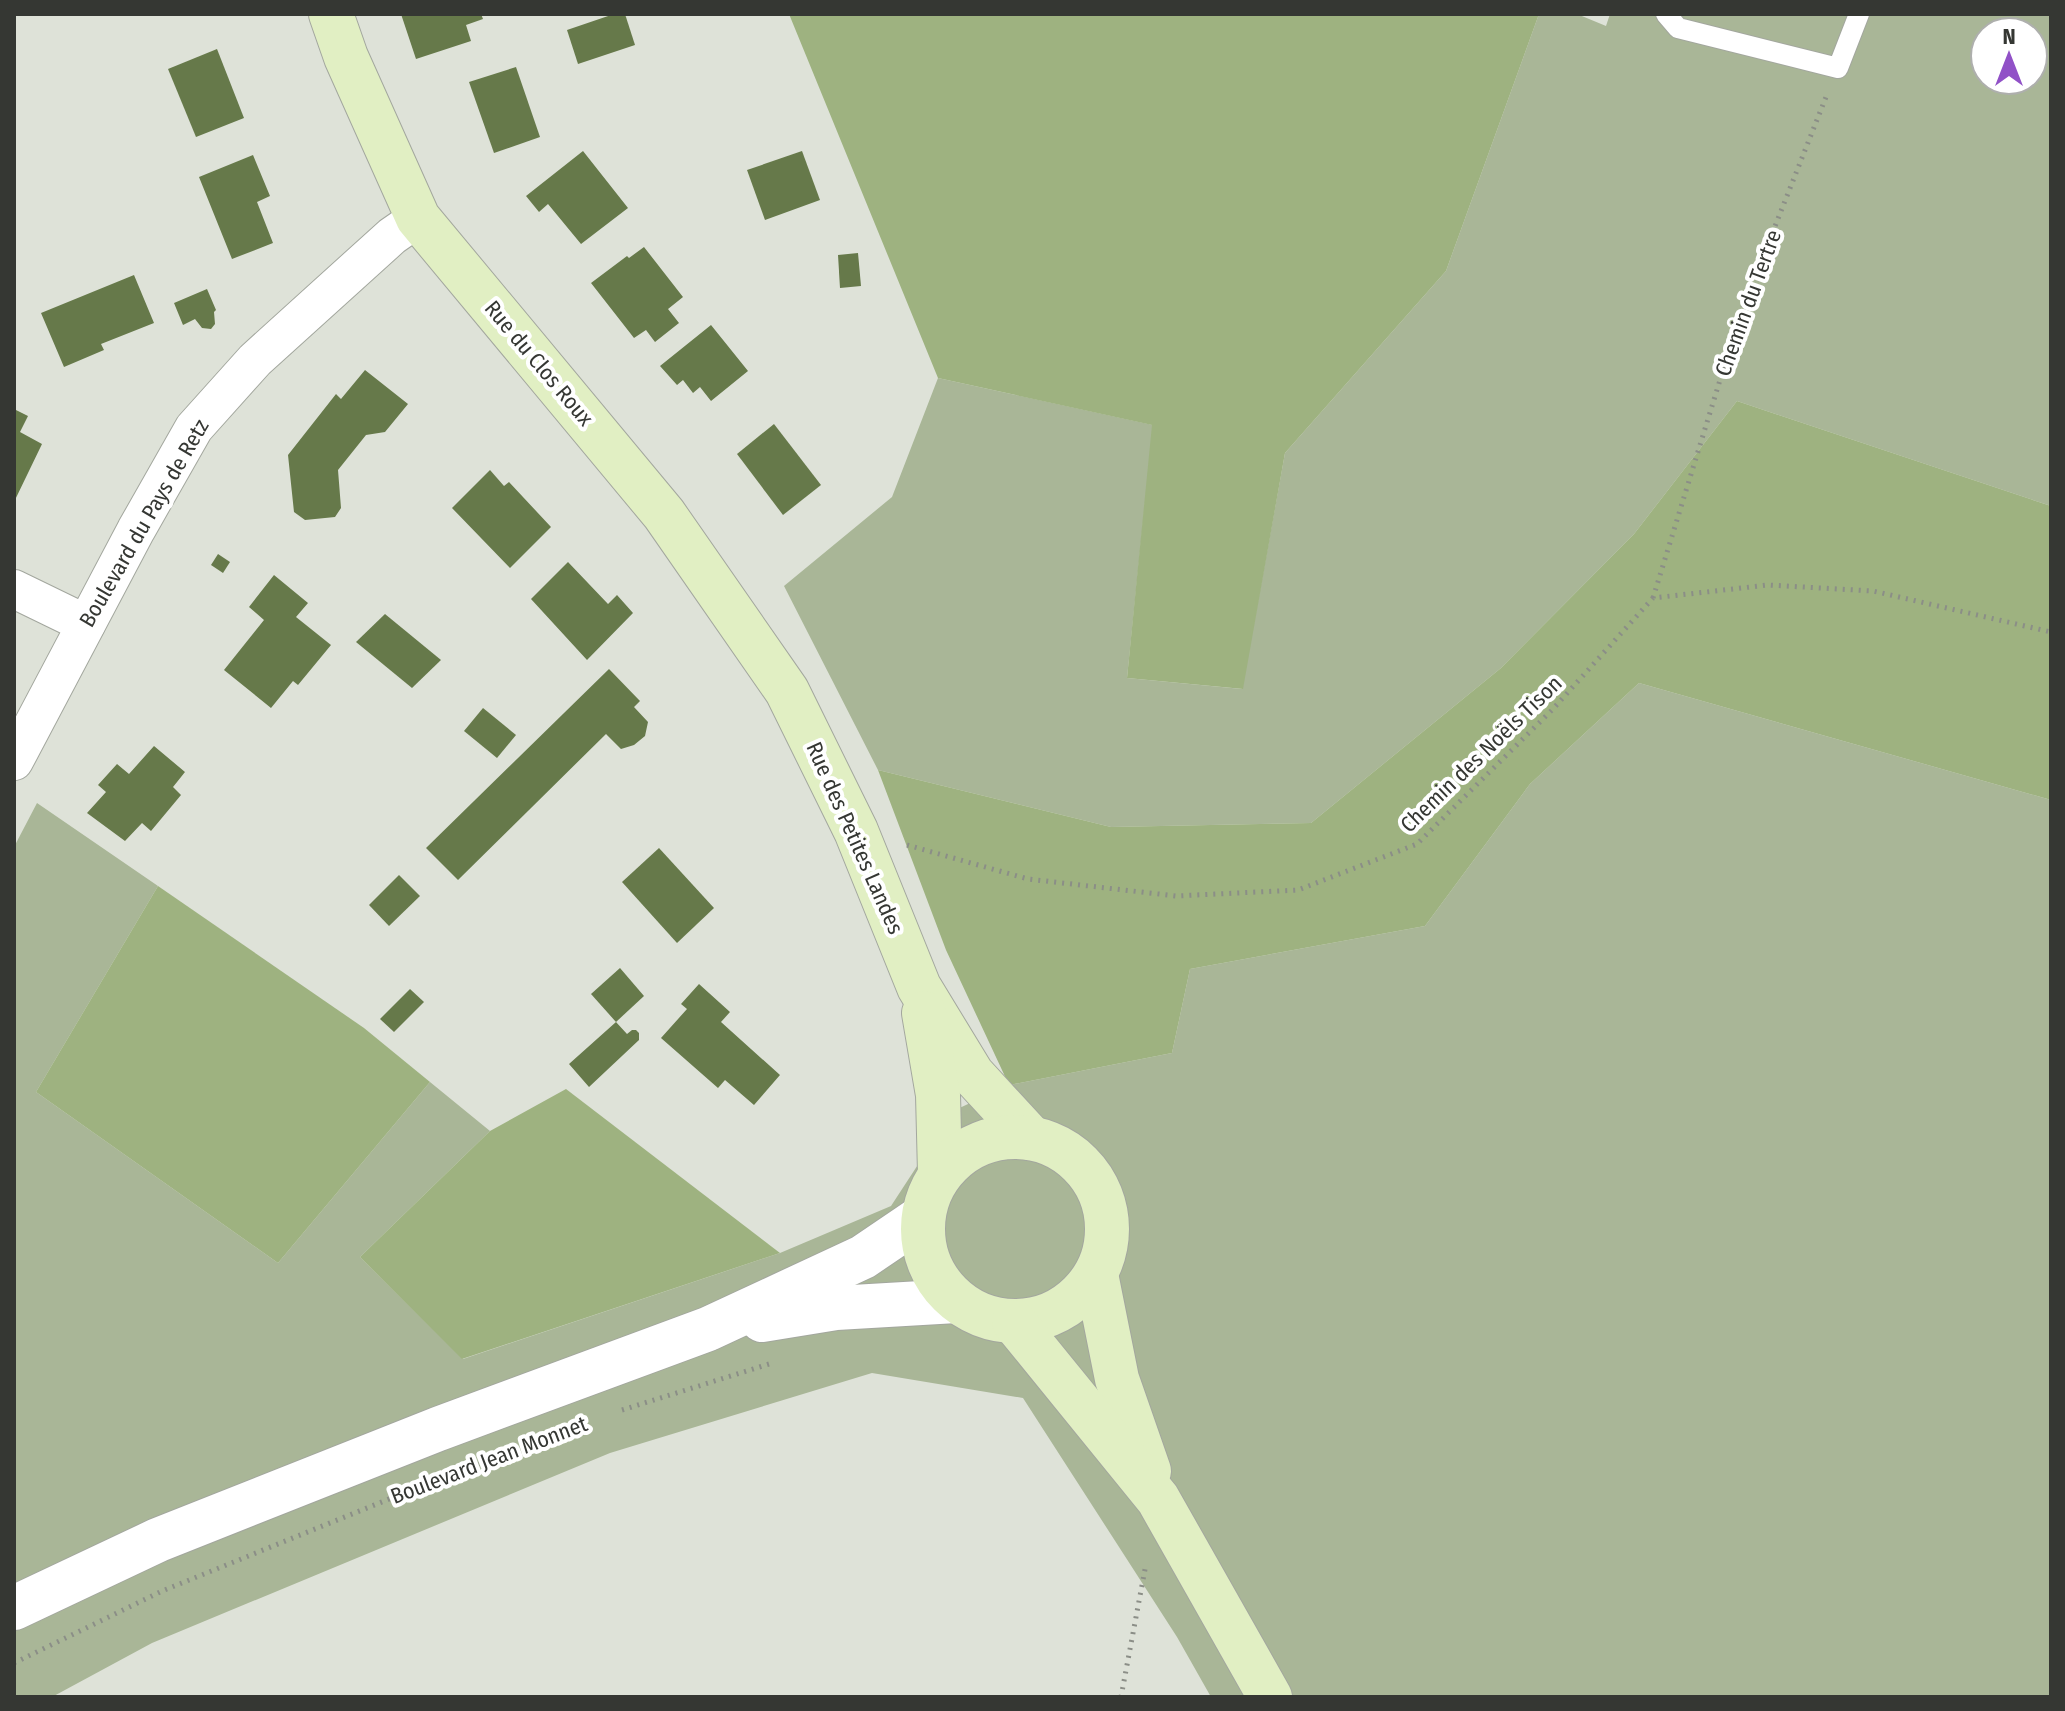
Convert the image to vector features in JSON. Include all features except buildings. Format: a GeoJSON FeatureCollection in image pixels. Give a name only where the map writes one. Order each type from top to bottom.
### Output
{"type":"FeatureCollection","features":[{"type":"Feature","properties":{"kind":"main road","name":"Rue du Clos Roux"},"geometry":{"type":"LineString","coordinates":[[331,14],[346,57],[418,218],[664,514],[787,691]]}},
{"type":"Feature","properties":{"kind":"main road","name":"Rue des Petites Landes"},"geometry":{"type":"LineString","coordinates":[[787,691],[856,831],[919,987],[972,1074],[1031,1138]]}},
{"type":"Feature","properties":{"kind":"main road","name":"Rue des Petites Landes"},"geometry":{"type":"LineString","coordinates":[[919,987],[938,1095],[940,1173]]}},
{"type":"Feature","properties":{"kind":"main road"},"geometry":{"type":"LineString","coordinates":[[1005,1137],[1031,1138],[1052,1144],[1086,1170],[1098,1188],[1105,1209],[1107,1231],[1104,1253],[1096,1274],[1081,1294],[1062,1308],[1039,1318],[1014,1322],[980,1315],[956,1301],[935,1278],[924,1249],[922,1217],[928,1194],[940,1173],[958,1155],[980,1142],[1005,1137]]}},
{"type":"Feature","properties":{"kind":"main road"},"geometry":{"type":"LineString","coordinates":[[1096,1274],[1117,1379],[1158,1499]]}},
{"type":"Feature","properties":{"kind":"main road"},"geometry":{"type":"LineString","coordinates":[[1014,1322],[1158,1499],[1270,1697]]}},
{"type":"Feature","properties":{"kind":"street","name":"Boulevard du Pays de Retz"},"geometry":{"type":"LineString","coordinates":[[14,761],[194,428],[255,360],[392,236],[418,218]]}},
{"type":"Feature","properties":{"kind":"street"},"geometry":{"type":"LineString","coordinates":[[14,589],[86,624]]}},
{"type":"Feature","properties":{"kind":"street","name":"Boulevard Jean Monnet"},"geometry":{"type":"LineString","coordinates":[[14,1608],[158,1540],[438,1429],[708,1329],[863,1257],[922,1217]]}},
{"type":"Feature","properties":{"kind":"street","name":"Boulevard Jean Monnet"},"geometry":{"type":"LineString","coordinates":[[708,1329],[836,1308],[956,1301]]}},
{"type":"Feature","properties":{"kind":"lane"},"geometry":{"type":"LineString","coordinates":[[1666,14],[1678,28],[1838,68],[1859,14]]}},
{"type":"Feature","properties":{"kind":"path","name":"Chemin du Tertre"},"geometry":{"type":"LineString","coordinates":[[1653,598],[1740,315],[1838,68]]}},
{"type":"Feature","properties":{"kind":"path"},"geometry":{"type":"LineString","coordinates":[[1653,598],[1768,585],[1873,591],[2051,632]]}},
{"type":"Feature","properties":{"kind":"path","name":"Chemin des Noëls Tison"},"geometry":{"type":"LineString","coordinates":[[856,831],[1028,879],[1176,896],[1298,890],[1417,844],[1552,710],[1653,598]]}},
{"type":"Feature","properties":{"kind":"path","name":"Boulevard Jean Monnet"},"geometry":{"type":"LineString","coordinates":[[612,1413],[778,1362]]}},
{"type":"Feature","properties":{"kind":"path","name":"Boulevard Jean Monnet"},"geometry":{"type":"LineString","coordinates":[[14,1663],[162,1591],[569,1430]]}},
{"type":"Feature","properties":{"kind":"path"},"geometry":{"type":"LineString","coordinates":[[1121,1697],[1158,1499]]}},
{"type":"Feature","properties":{"kind":"green space"},"geometry":{"type":"Polygon","coordinates":[[[789,14],[1539,14],[1446,271],[1285,453],[1243,689],[1127,678],[1152,425],[938,378],[789,14]]]}},
{"type":"Feature","properties":{"kind":"green space"},"geometry":{"type":"Polygon","coordinates":[[[1539,14],[1577,14],[1606,26],[1610,14],[2051,14],[2051,506],[1737,401],[1634,534],[1501,668],[1311,823],[1111,827],[878,770],[784,586],[892,497],[938,378],[1153,425],[1127,678],[1242,689],[1285,453],[1446,271],[1539,14]]]}},
{"type":"Feature","properties":{"kind":"green space"},"geometry":{"type":"Polygon","coordinates":[[[1737,401],[2051,506],[2051,800],[1639,683],[1530,784],[1425,926],[1190,969],[1172,1053],[1009,1085],[946,950],[878,770],[1111,827],[1311,823],[1501,668],[1634,534],[1737,401]]]}},
{"type":"Feature","properties":{"kind":"green space"},"geometry":{"type":"Polygon","coordinates":[[[1639,683],[2051,800],[2051,1697],[1211,1697],[1177,1637],[1023,1398],[872,1373],[610,1453],[152,1643],[52,1697],[14,1697],[14,847],[37,803],[158,886],[36,1092],[278,1263],[430,1082],[490,1131],[360,1257],[463,1359],[780,1253],[891,1206],[953,1111],[1009,1085],[1172,1053],[1190,969],[1425,926],[1530,784],[1639,683]]]}},
{"type":"Feature","properties":{"kind":"green space"},"geometry":{"type":"Polygon","coordinates":[[[158,886],[364,1028],[430,1082],[278,1263],[36,1092],[158,886]]]}},
{"type":"Feature","properties":{"kind":"green space"},"geometry":{"type":"Polygon","coordinates":[[[566,1089],[780,1253],[462,1359],[360,1257],[490,1131],[566,1089]]]}}]}
